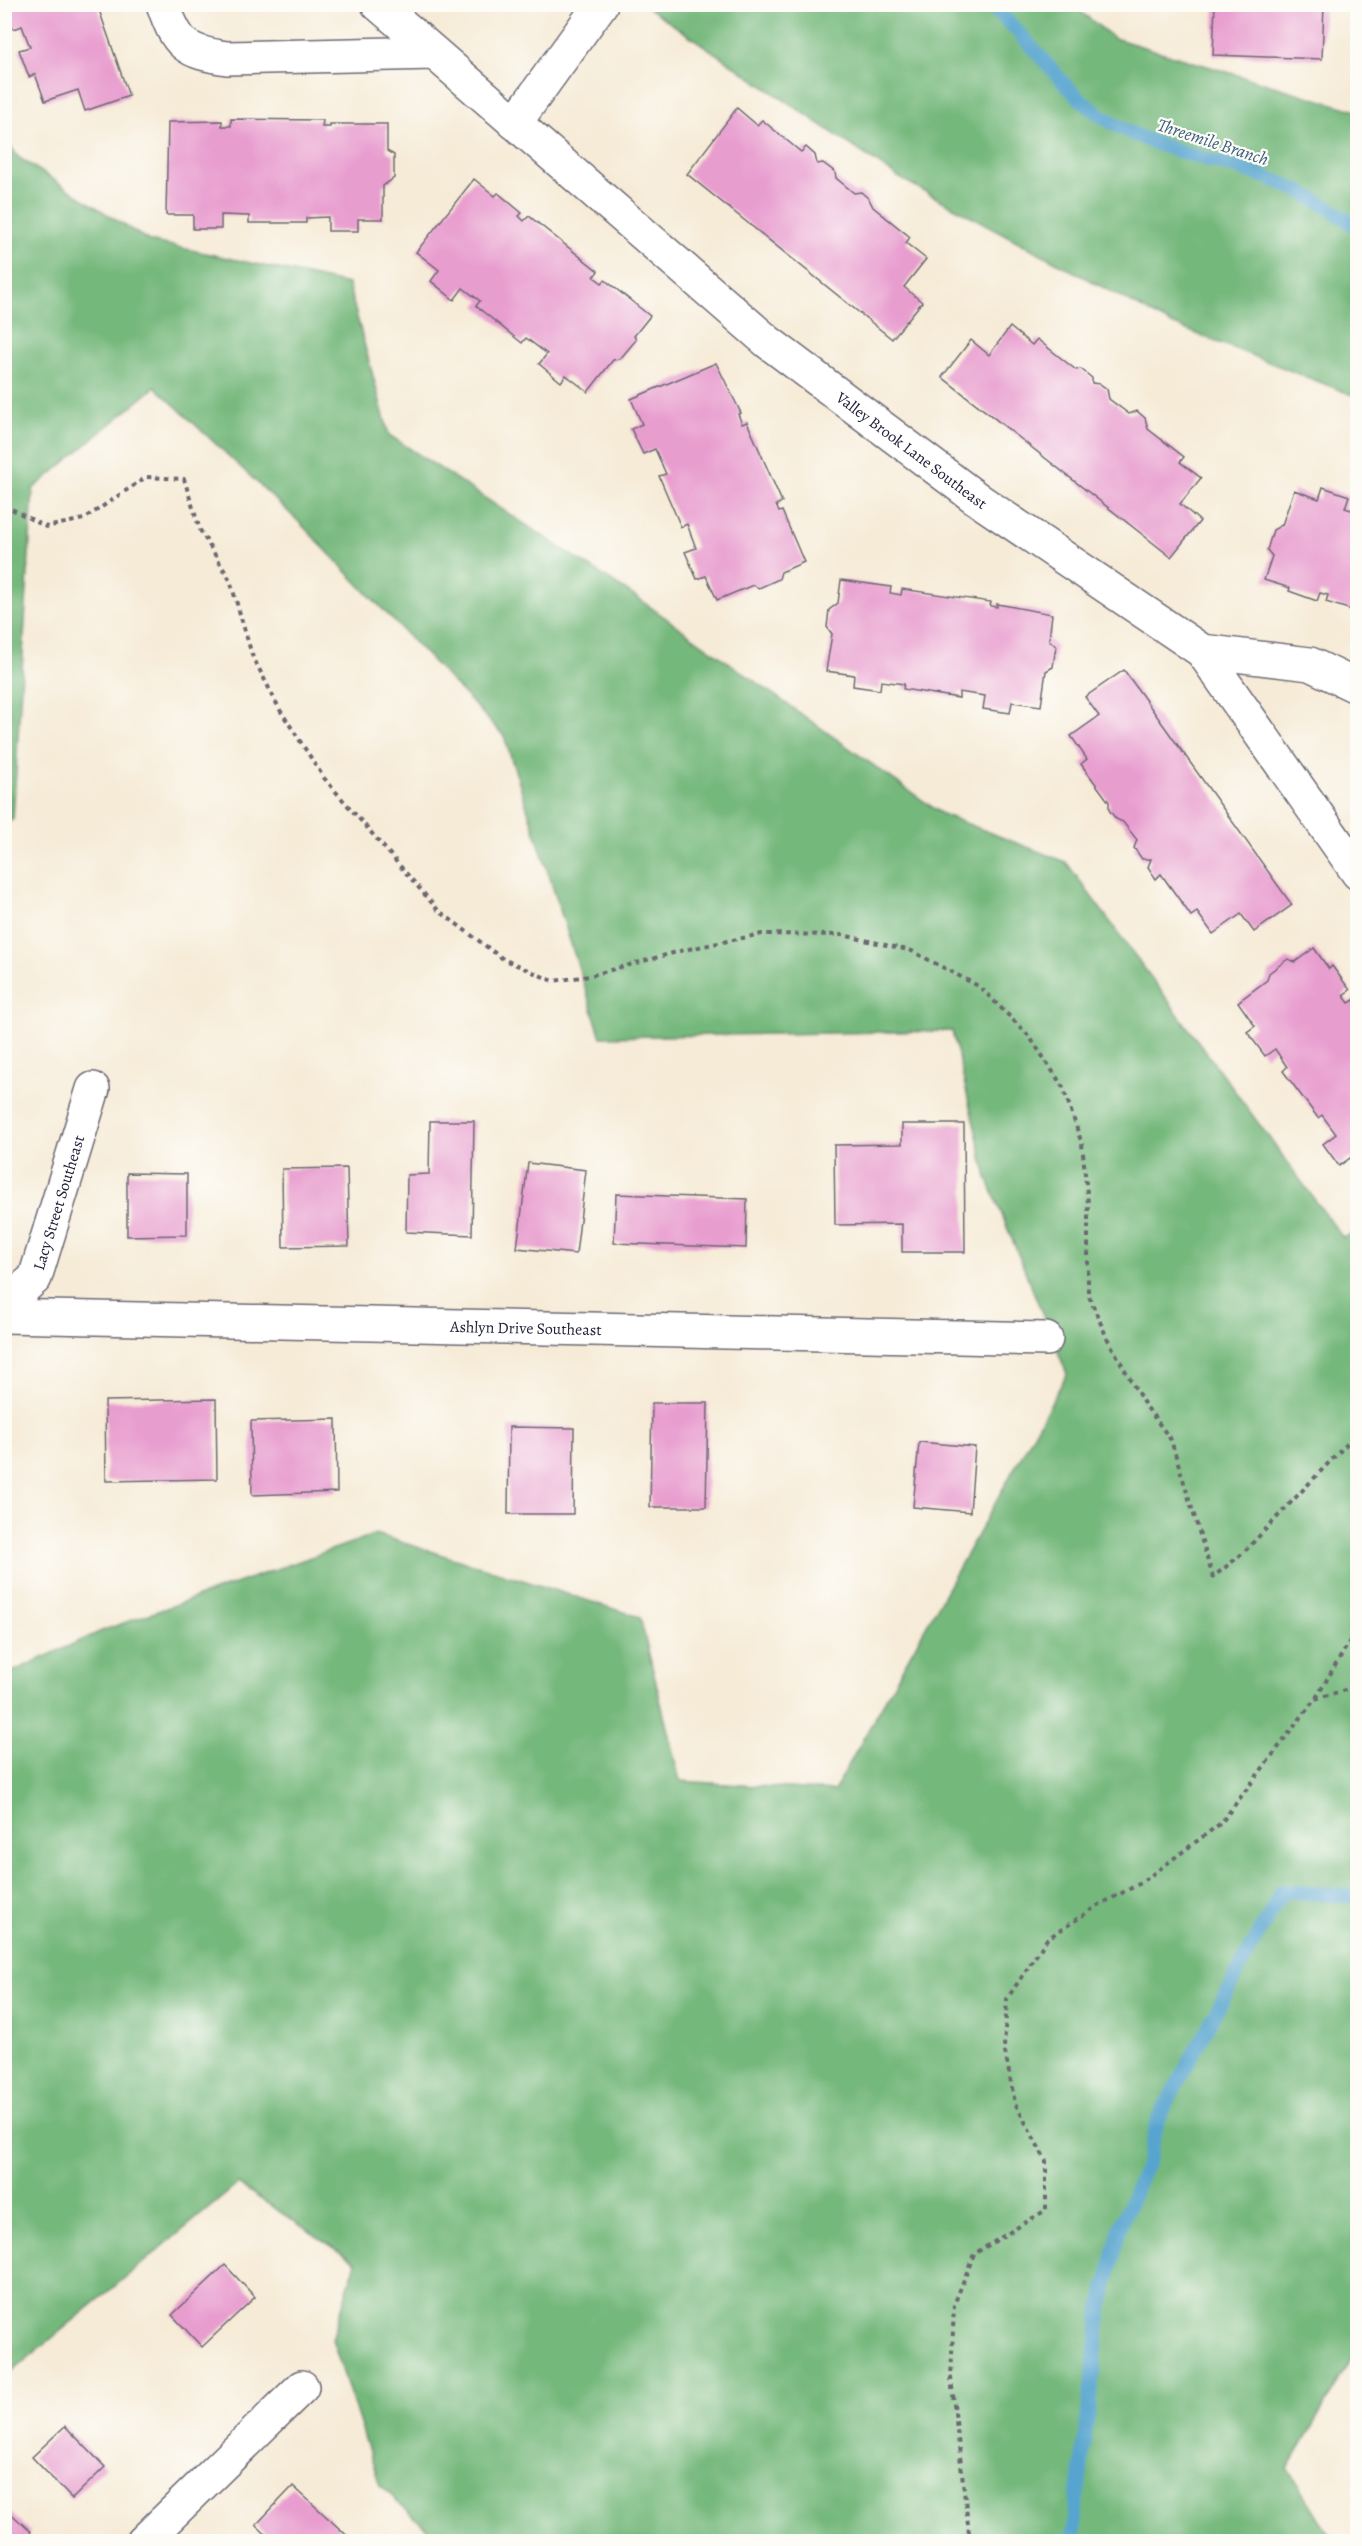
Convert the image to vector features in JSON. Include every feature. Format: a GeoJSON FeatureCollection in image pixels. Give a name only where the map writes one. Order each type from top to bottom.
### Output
{"type":"FeatureCollection","features":[{"type":"Feature","properties":{"kind":"street"},"geometry":{"type":"LineString","coordinates":[[163,4],[169,22],[180,42],[200,54],[226,58],[434,53]]}},
{"type":"Feature","properties":{"kind":"street","name":"Valley Brook Lane Southeast"},"geometry":{"type":"LineString","coordinates":[[378,4],[768,342],[980,501],[1202,651],[1310,664],[1358,687]]}},
{"type":"Feature","properties":{"kind":"street"},"geometry":{"type":"LineString","coordinates":[[515,123],[601,4]]}},
{"type":"Feature","properties":{"kind":"street"},"geometry":{"type":"LineString","coordinates":[[1202,651],[1358,873]]}},
{"type":"Feature","properties":{"kind":"street","name":"Lacy Street Southeast"},"geometry":{"type":"LineString","coordinates":[[4,1305],[35,1278],[93,1089]]}},
{"type":"Feature","properties":{"kind":"street","name":"Ashlyn Drive Southeast"},"geometry":{"type":"LineString","coordinates":[[4,1316],[1046,1339]]}},
{"type":"Feature","properties":{"kind":"street"},"geometry":{"type":"LineString","coordinates":[[143,2541],[302,2387]]}},
{"type":"Feature","properties":{"kind":"path"},"geometry":{"type":"LineString","coordinates":[[4,505],[46,527],[84,519],[146,477],[184,479],[200,530],[230,580],[252,655],[280,710],[324,778],[438,910],[503,959],[553,981],[589,976],[684,950],[762,934],[843,934],[912,951],[980,987],[1029,1036],[1063,1087],[1082,1144],[1088,1203],[1088,1294],[1107,1338],[1143,1402],[1171,1440],[1213,1577],[1242,1554],[1358,1432]]}},
{"type":"Feature","properties":{"kind":"path"},"geometry":{"type":"LineString","coordinates":[[970,2541],[951,2378],[954,2305],[974,2254],[1046,2210],[1046,2161],[1015,2103],[1004,2047],[1007,1999],[1047,1939],[1097,1906],[1141,1883],[1221,1823],[1315,1699],[1358,1627]]}},
{"type":"Feature","properties":{"kind":"path"},"geometry":{"type":"LineString","coordinates":[[1315,1699],[1358,1686]]}},
{"type":"Feature","properties":{"kind":"green space"},"geometry":{"type":"Polygon","coordinates":[[[644,5],[1072,5],[1114,38],[1357,111],[1357,397],[1169,323],[898,177],[644,5]]]}},
{"type":"Feature","properties":{"kind":"green space"},"geometry":{"type":"Polygon","coordinates":[[[4,137],[18,157],[149,241],[348,284],[389,435],[642,601],[942,814],[1066,862],[1343,1238],[1357,1232],[1357,2349],[1288,2468],[1333,2541],[440,2541],[380,2485],[332,2339],[356,2262],[238,2184],[5,2377],[5,1675],[104,1630],[376,1534],[640,1617],[680,1781],[834,1791],[1067,1374],[987,1178],[952,1031],[601,1037],[504,736],[297,520],[155,387],[33,489],[13,819],[5,825],[4,137]]]}},
{"type":"Feature","properties":{"kind":"building"},"geometry":{"type":"Polygon","coordinates":[[[4,4],[97,4],[129,96],[85,111],[78,90],[45,101],[35,74],[29,77],[19,50],[30,47],[22,26],[14,29],[5,24],[4,10],[9,9],[4,4]]]}},
{"type":"Feature","properties":{"kind":"building"},"geometry":{"type":"Polygon","coordinates":[[[1215,4],[1324,4],[1322,59],[1213,55],[1215,4]]]}},
{"type":"Feature","properties":{"kind":"building"},"geometry":{"type":"Polygon","coordinates":[[[737,108],[757,125],[762,120],[801,152],[806,147],[815,155],[817,164],[823,163],[835,172],[836,178],[854,193],[861,192],[869,199],[873,207],[910,237],[906,243],[926,259],[904,287],[922,302],[892,339],[687,174],[737,108]]]}},
{"type":"Feature","properties":{"kind":"building"},"geometry":{"type":"Polygon","coordinates":[[[231,119],[323,120],[322,127],[330,127],[330,124],[387,124],[387,151],[394,155],[394,178],[383,186],[383,219],[358,219],[358,231],[328,231],[328,217],[306,218],[306,223],[249,223],[249,216],[221,215],[221,229],[193,229],[193,215],[166,215],[168,122],[222,121],[222,126],[231,126],[231,119]]]}},
{"type":"Feature","properties":{"kind":"building"},"geometry":{"type":"Polygon","coordinates":[[[474,179],[495,196],[498,193],[522,213],[519,216],[524,221],[529,216],[598,271],[594,277],[602,283],[605,280],[650,316],[634,336],[636,340],[620,359],[613,360],[588,392],[566,375],[561,382],[539,364],[547,354],[526,338],[522,343],[476,306],[480,301],[463,288],[454,300],[431,281],[439,270],[416,252],[474,179]]]}},
{"type":"Feature","properties":{"kind":"building"},"geometry":{"type":"Polygon","coordinates":[[[1010,327],[1032,345],[1037,339],[1076,370],[1081,369],[1092,378],[1092,383],[1100,384],[1107,389],[1109,399],[1129,414],[1137,411],[1145,418],[1148,429],[1184,457],[1180,462],[1201,478],[1180,504],[1200,521],[1171,557],[942,377],[971,340],[989,355],[1010,327]]]}},
{"type":"Feature","properties":{"kind":"building"},"geometry":{"type":"Polygon","coordinates":[[[716,363],[741,413],[738,414],[742,424],[747,422],[782,502],[776,505],[779,512],[782,511],[804,562],[781,572],[779,579],[759,588],[753,585],[717,600],[706,576],[697,579],[685,552],[696,548],[687,524],[681,527],[659,476],[666,474],[655,449],[643,454],[631,429],[642,424],[631,399],[716,363]]]}},
{"type":"Feature","properties":{"kind":"building"},"geometry":{"type":"Polygon","coordinates":[[[1323,487],[1349,496],[1345,508],[1358,512],[1358,612],[1326,602],[1328,595],[1320,593],[1317,601],[1289,591],[1290,588],[1264,580],[1272,556],[1267,550],[1273,530],[1282,525],[1294,490],[1319,499],[1323,487]]]}},
{"type":"Feature","properties":{"kind":"building"},"geometry":{"type":"Polygon","coordinates":[[[841,580],[891,587],[890,593],[901,595],[902,589],[991,602],[990,606],[997,607],[997,604],[1052,614],[1049,640],[1056,646],[1053,667],[1046,671],[1041,706],[1012,702],[1010,713],[983,709],[985,696],[959,692],[959,698],[903,689],[904,684],[881,681],[880,690],[853,686],[854,675],[826,671],[832,634],[827,627],[829,610],[838,603],[841,580]]]}},
{"type":"Feature","properties":{"kind":"building"},"geometry":{"type":"Polygon","coordinates":[[[1124,670],[1292,905],[1254,932],[1241,914],[1213,934],[1197,912],[1191,916],[1161,874],[1156,879],[1148,867],[1151,859],[1142,859],[1134,848],[1137,840],[1123,822],[1116,819],[1109,810],[1109,802],[1081,764],[1087,759],[1071,736],[1099,716],[1085,697],[1124,670]]]}},
{"type":"Feature","properties":{"kind":"building"},"geometry":{"type":"Polygon","coordinates":[[[1314,948],[1329,969],[1332,966],[1350,990],[1343,995],[1349,1003],[1354,1000],[1358,1005],[1358,1168],[1350,1158],[1339,1166],[1323,1144],[1336,1134],[1322,1115],[1318,1118],[1283,1071],[1287,1067],[1275,1049],[1265,1056],[1247,1032],[1255,1026],[1238,1002],[1267,980],[1269,973],[1288,959],[1295,962],[1314,948]]]}},
{"type":"Feature","properties":{"kind":"building"},"geometry":{"type":"Polygon","coordinates":[[[430,1121],[474,1121],[472,1235],[406,1232],[407,1175],[429,1174],[430,1121]]]}},
{"type":"Feature","properties":{"kind":"building"},"geometry":{"type":"Polygon","coordinates":[[[902,1124],[964,1124],[965,1252],[902,1252],[902,1224],[835,1225],[834,1145],[902,1144],[902,1124]]]}},
{"type":"Feature","properties":{"kind":"building"},"geometry":{"type":"Polygon","coordinates":[[[528,1163],[586,1170],[576,1254],[517,1248],[528,1163]]]}},
{"type":"Feature","properties":{"kind":"building"},"geometry":{"type":"Polygon","coordinates":[[[347,1168],[349,1246],[283,1247],[282,1169],[347,1168]]]}},
{"type":"Feature","properties":{"kind":"building"},"geometry":{"type":"Polygon","coordinates":[[[127,1173],[187,1174],[187,1235],[127,1236],[127,1173]]]}},
{"type":"Feature","properties":{"kind":"building"},"geometry":{"type":"Polygon","coordinates":[[[616,1194],[747,1199],[746,1248],[614,1243],[616,1194]]]}},
{"type":"Feature","properties":{"kind":"building"},"geometry":{"type":"Polygon","coordinates":[[[216,1399],[217,1479],[106,1481],[105,1401],[216,1399]]]}},
{"type":"Feature","properties":{"kind":"building"},"geometry":{"type":"Polygon","coordinates":[[[652,1403],[708,1403],[706,1507],[650,1507],[652,1403]]]}},
{"type":"Feature","properties":{"kind":"building"},"geometry":{"type":"Polygon","coordinates":[[[336,1419],[337,1492],[252,1495],[251,1421],[336,1419]]]}},
{"type":"Feature","properties":{"kind":"building"},"geometry":{"type":"Polygon","coordinates":[[[509,1427],[574,1428],[573,1514],[508,1514],[509,1427]]]}},
{"type":"Feature","properties":{"kind":"building"},"geometry":{"type":"Polygon","coordinates":[[[919,1442],[975,1447],[970,1512],[913,1507],[919,1442]]]}},
{"type":"Feature","properties":{"kind":"building"},"geometry":{"type":"Polygon","coordinates":[[[225,2265],[255,2297],[202,2347],[172,2315],[225,2265]]]}},
{"type":"Feature","properties":{"kind":"building"},"geometry":{"type":"Polygon","coordinates":[[[65,2426],[105,2467],[72,2499],[32,2457],[65,2426]]]}},
{"type":"Feature","properties":{"kind":"building"},"geometry":{"type":"Polygon","coordinates":[[[293,2486],[354,2542],[274,2542],[256,2525],[293,2486]]]}},
{"type":"Feature","properties":{"kind":"building"},"geometry":{"type":"Polygon","coordinates":[[[4,2507],[31,2532],[21,2542],[4,2542],[4,2507]]]}},
{"type":"Feature","properties":{"kind":"waterway","name":"Threemile Branch"},"geometry":{"type":"LineString","coordinates":[[987,4],[1018,32],[1076,95],[1109,121],[1128,132],[1168,148],[1251,172],[1283,184],[1328,207],[1358,229]]}},
{"type":"Feature","properties":{"kind":"waterway"},"geometry":{"type":"LineString","coordinates":[[1072,2542],[1101,2308],[1120,2227],[1149,2159],[1158,2119],[1282,1891],[1358,1897]]}}]}
